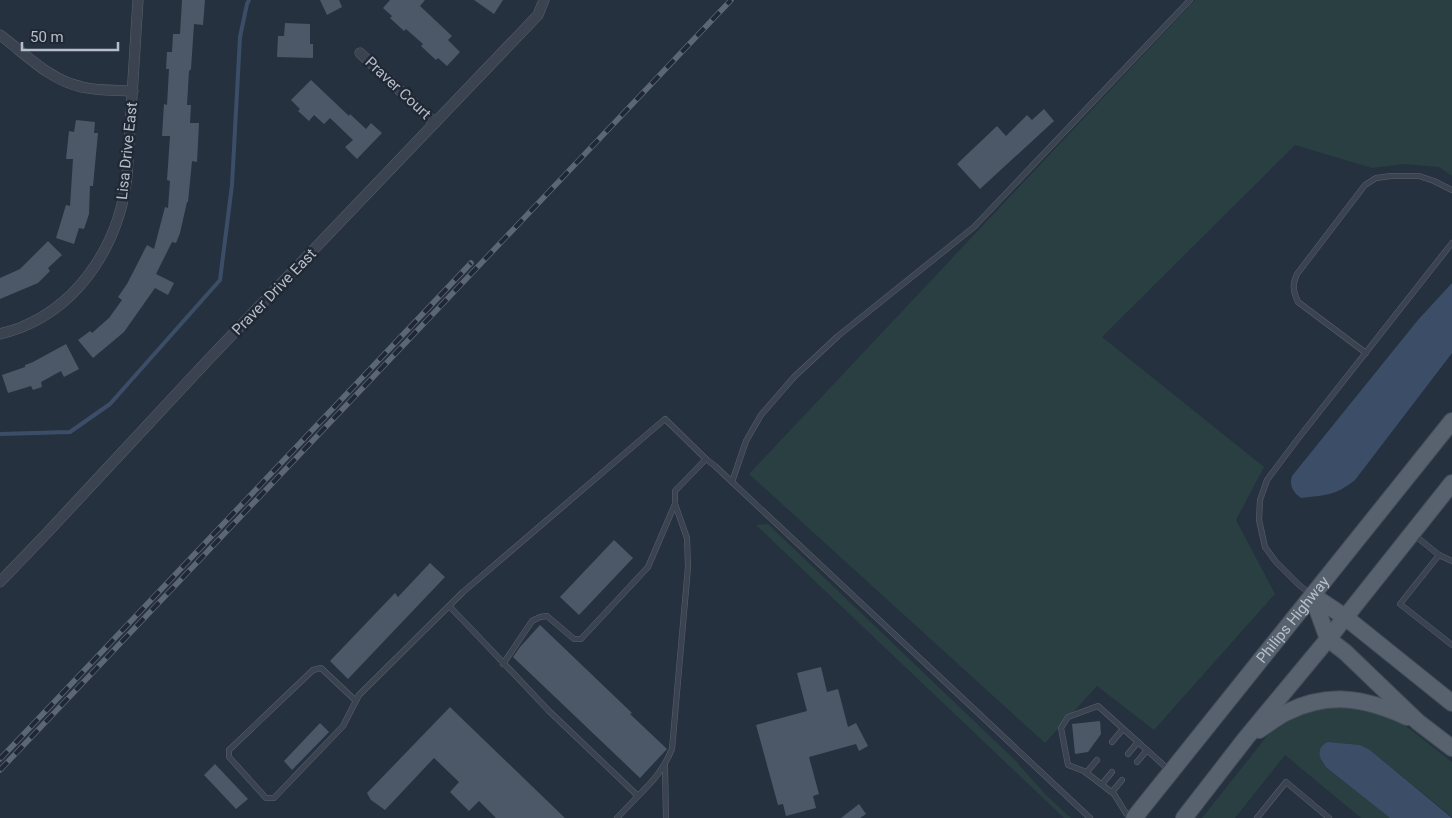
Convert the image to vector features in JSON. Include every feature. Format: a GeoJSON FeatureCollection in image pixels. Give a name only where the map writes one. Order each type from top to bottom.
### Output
{"type":"FeatureCollection","features":[{"type":"Feature","properties":{"kind":"main road","name":"Philips Highway"},"geometry":{"type":"LineString","coordinates":[[1134,818],[1452,421]]}},
{"type":"Feature","properties":{"kind":"main road"},"geometry":{"type":"LineString","coordinates":[[1184,818],[1246,738],[1452,484]]}},
{"type":"Feature","properties":{"kind":"main road"},"geometry":{"type":"LineString","coordinates":[[1312,595],[1345,617],[1451,700]]}},
{"type":"Feature","properties":{"kind":"main road"},"geometry":{"type":"LineString","coordinates":[[1312,595],[1328,639],[1345,652],[1418,722],[1452,748]]}},
{"type":"Feature","properties":{"kind":"main road"},"geometry":{"type":"LineString","coordinates":[[1246,738],[1286,713],[1312,703],[1335,699],[1366,702],[1383,706],[1418,722]]}},
{"type":"Feature","properties":{"kind":"street","name":"Lisa Drive East"},"geometry":{"type":"LineString","coordinates":[[0,334],[39,319],[58,305],[87,278],[101,258],[116,226],[126,189],[138,0]]}},
{"type":"Feature","properties":{"kind":"street","name":"Praver Drive East"},"geometry":{"type":"LineString","coordinates":[[0,582],[208,360],[538,15],[544,0]]}},
{"type":"Feature","properties":{"kind":"street"},"geometry":{"type":"LineString","coordinates":[[0,35],[43,69],[65,82],[83,88],[133,91]]}},
{"type":"Feature","properties":{"kind":"street","name":"Praver Court"},"geometry":{"type":"LineString","coordinates":[[360,53],[435,124]]}},
{"type":"Feature","properties":{"kind":"lane"},"geometry":{"type":"LineString","coordinates":[[732,482],[746,440],[761,415],[794,376],[838,336],[974,227],[1190,0]]}},
{"type":"Feature","properties":{"kind":"lane"},"geometry":{"type":"LineString","coordinates":[[1366,353],[1298,302],[1293,292],[1297,274],[1365,185],[1376,178],[1419,176],[1452,190]]}},
{"type":"Feature","properties":{"kind":"lane"},"geometry":{"type":"LineString","coordinates":[[1312,595],[1276,562],[1265,546],[1259,520],[1260,500],[1267,480],[1452,243]]}},
{"type":"Feature","properties":{"kind":"lane"},"geometry":{"type":"LineString","coordinates":[[356,701],[321,668],[313,670],[229,750],[229,757],[266,798],[274,798],[344,726],[359,695],[463,592],[666,418],[706,459],[1090,818]]}},
{"type":"Feature","properties":{"kind":"lane"},"geometry":{"type":"LineString","coordinates":[[617,818],[654,780],[665,765],[672,749],[688,566],[687,538],[675,504],[675,491],[706,459]]}},
{"type":"Feature","properties":{"kind":"lane"},"geometry":{"type":"LineString","coordinates":[[503,664],[532,621],[540,617],[547,616],[574,639],[581,639],[648,567],[675,504]]}},
{"type":"Feature","properties":{"kind":"lane"},"geometry":{"type":"LineString","coordinates":[[1412,533],[1439,555],[1452,561]]}},
{"type":"Feature","properties":{"kind":"lane"},"geometry":{"type":"LineString","coordinates":[[1439,555],[1400,604],[1452,645]]}},
{"type":"Feature","properties":{"kind":"lane"},"geometry":{"type":"LineString","coordinates":[[449,606],[549,711],[638,796]]}},
{"type":"Feature","properties":{"kind":"lane"},"geometry":{"type":"LineString","coordinates":[[1129,818],[1112,792],[1086,773],[1068,764],[1061,728],[1068,717],[1098,706],[1171,772]]}},
{"type":"Feature","properties":{"kind":"lane"},"geometry":{"type":"LineString","coordinates":[[1112,742],[1123,729]]}},
{"type":"Feature","properties":{"kind":"lane"},"geometry":{"type":"LineString","coordinates":[[1128,754],[1138,742]]}},
{"type":"Feature","properties":{"kind":"lane"},"geometry":{"type":"LineString","coordinates":[[1137,762],[1147,750]]}},
{"type":"Feature","properties":{"kind":"lane"},"geometry":{"type":"LineString","coordinates":[[1086,773],[1097,760]]}},
{"type":"Feature","properties":{"kind":"lane"},"geometry":{"type":"LineString","coordinates":[[665,765],[666,818]]}},
{"type":"Feature","properties":{"kind":"lane"},"geometry":{"type":"LineString","coordinates":[[1102,784],[1112,772]]}},
{"type":"Feature","properties":{"kind":"lane"},"geometry":{"type":"LineString","coordinates":[[1112,792],[1122,780]]}},
{"type":"Feature","properties":{"kind":"lane"},"geometry":{"type":"LineString","coordinates":[[1257,818],[1286,782],[1330,818]]}},
{"type":"Feature","properties":{"kind":"green space"},"geometry":{"type":"Polygon","coordinates":[[[1195,0],[1452,0],[1452,176],[1439,167],[1405,164],[1372,168],[1295,145],[1102,337],[1264,467],[1236,520],[1275,594],[1154,730],[1097,686],[1045,743],[749,474],[1195,0]]]}},
{"type":"Feature","properties":{"kind":"green space"},"geometry":{"type":"Polygon","coordinates":[[[768,524],[1018,763],[1047,796],[1071,818],[1064,818],[756,525],[768,524]]]}},
{"type":"Feature","properties":{"kind":"green space"},"geometry":{"type":"Polygon","coordinates":[[[1342,704],[1397,719],[1452,762],[1452,817],[1370,750],[1360,745],[1328,742],[1321,761],[1327,768],[1390,818],[1361,818],[1285,755],[1235,818],[1202,818],[1274,729],[1297,713],[1342,704]]]}},
{"type":"Feature","properties":{"kind":"water"},"geometry":{"type":"Polygon","coordinates":[[[1452,283],[1452,353],[1355,480],[1335,492],[1301,498],[1292,489],[1292,476],[1418,320],[1452,283]]]}},
{"type":"Feature","properties":{"kind":"water"},"geometry":{"type":"Polygon","coordinates":[[[1328,742],[1360,745],[1370,750],[1452,818],[1390,818],[1327,768],[1320,757],[1320,750],[1328,742]]]}},
{"type":"Feature","properties":{"kind":"building"},"geometry":{"type":"Polygon","coordinates":[[[182,0],[205,0],[203,25],[194,24],[187,105],[191,105],[190,123],[199,123],[197,162],[192,161],[188,202],[180,233],[176,243],[172,242],[156,274],[174,283],[168,295],[155,288],[124,332],[93,358],[78,340],[90,331],[92,333],[109,318],[122,300],[118,297],[127,284],[147,245],[154,249],[165,207],[168,208],[170,181],[167,180],[170,136],[162,136],[164,104],[167,105],[169,69],[166,69],[167,52],[172,52],[173,34],[180,34],[182,0]]]}},
{"type":"Feature","properties":{"kind":"building"},"geometry":{"type":"Polygon","coordinates":[[[320,0],[339,0],[342,7],[327,15],[320,0]]]}},
{"type":"Feature","properties":{"kind":"building"},"geometry":{"type":"Polygon","coordinates":[[[390,0],[425,0],[420,6],[452,36],[448,40],[460,52],[447,66],[438,58],[436,60],[421,46],[423,44],[406,29],[404,31],[390,18],[392,16],[383,8],[390,0]]]}},
{"type":"Feature","properties":{"kind":"building"},"geometry":{"type":"Polygon","coordinates":[[[474,0],[503,0],[494,14],[474,0]]]}},
{"type":"Feature","properties":{"kind":"building"},"geometry":{"type":"Polygon","coordinates":[[[285,23],[310,24],[310,44],[313,44],[313,58],[277,57],[278,36],[284,36],[285,23]]]}},
{"type":"Feature","properties":{"kind":"building"},"geometry":{"type":"Polygon","coordinates":[[[311,80],[349,116],[350,114],[366,129],[371,123],[382,133],[357,159],[345,147],[353,140],[330,118],[324,124],[314,115],[309,121],[298,111],[300,109],[291,100],[311,80]]]}},
{"type":"Feature","properties":{"kind":"building"},"geometry":{"type":"Polygon","coordinates":[[[1044,109],[1054,121],[980,189],[957,164],[997,126],[1006,136],[1027,115],[1032,120],[1044,109]]]}},
{"type":"Feature","properties":{"kind":"building"},"geometry":{"type":"Polygon","coordinates":[[[76,120],[95,122],[94,133],[98,133],[93,186],[90,186],[89,214],[84,229],[79,228],[74,244],[56,238],[66,205],[70,206],[73,159],[66,159],[69,131],[74,132],[76,120]]]}},
{"type":"Feature","properties":{"kind":"building"},"geometry":{"type":"Polygon","coordinates":[[[48,241],[62,255],[48,268],[50,271],[38,283],[0,299],[0,278],[20,269],[48,241]]]}},
{"type":"Feature","properties":{"kind":"building"},"geometry":{"type":"Polygon","coordinates":[[[66,344],[79,369],[64,377],[61,371],[41,382],[42,387],[33,390],[31,386],[8,393],[2,375],[25,367],[25,365],[66,344]]]}},
{"type":"Feature","properties":{"kind":"building"},"geometry":{"type":"Polygon","coordinates":[[[614,540],[633,558],[579,615],[560,597],[614,540]]]}},
{"type":"Feature","properties":{"kind":"building"},"geometry":{"type":"Polygon","coordinates":[[[430,563],[445,577],[348,679],[330,661],[395,593],[398,597],[430,563]]]}},
{"type":"Feature","properties":{"kind":"building"},"geometry":{"type":"Polygon","coordinates":[[[540,625],[667,749],[640,778],[513,657],[540,625]]]}},
{"type":"Feature","properties":{"kind":"building"},"geometry":{"type":"Polygon","coordinates":[[[821,667],[827,692],[838,689],[848,727],[856,723],[868,746],[859,751],[856,744],[809,757],[819,794],[813,796],[816,808],[786,816],[783,804],[778,805],[756,725],[807,711],[797,673],[821,667]]]}},
{"type":"Feature","properties":{"kind":"building"},"geometry":{"type":"Polygon","coordinates":[[[450,707],[565,818],[496,818],[479,801],[469,811],[450,792],[459,782],[434,758],[385,810],[371,800],[367,793],[450,707]]]}},
{"type":"Feature","properties":{"kind":"building"},"geometry":{"type":"Polygon","coordinates":[[[1100,721],[1101,734],[1088,752],[1075,754],[1072,724],[1100,721]]]}},
{"type":"Feature","properties":{"kind":"building"},"geometry":{"type":"Polygon","coordinates":[[[320,723],[329,732],[292,770],[284,761],[320,723]]]}},
{"type":"Feature","properties":{"kind":"building"},"geometry":{"type":"Polygon","coordinates":[[[215,764],[248,799],[236,809],[204,775],[215,764]]]}},
{"type":"Feature","properties":{"kind":"building"},"geometry":{"type":"Polygon","coordinates":[[[859,804],[866,814],[860,818],[841,818],[859,804]]]}},
{"type":"Feature","properties":{"kind":"waterway"},"geometry":{"type":"LineString","coordinates":[[0,434],[70,432],[110,404],[220,280],[232,185],[240,37],[249,0]]}},
{"type":"Feature","properties":{"kind":"railway"},"geometry":{"type":"LineString","coordinates":[[0,770],[731,0]]}},
{"type":"Feature","properties":{"kind":"railway"},"geometry":{"type":"LineString","coordinates":[[0,759],[471,263]]}}]}
